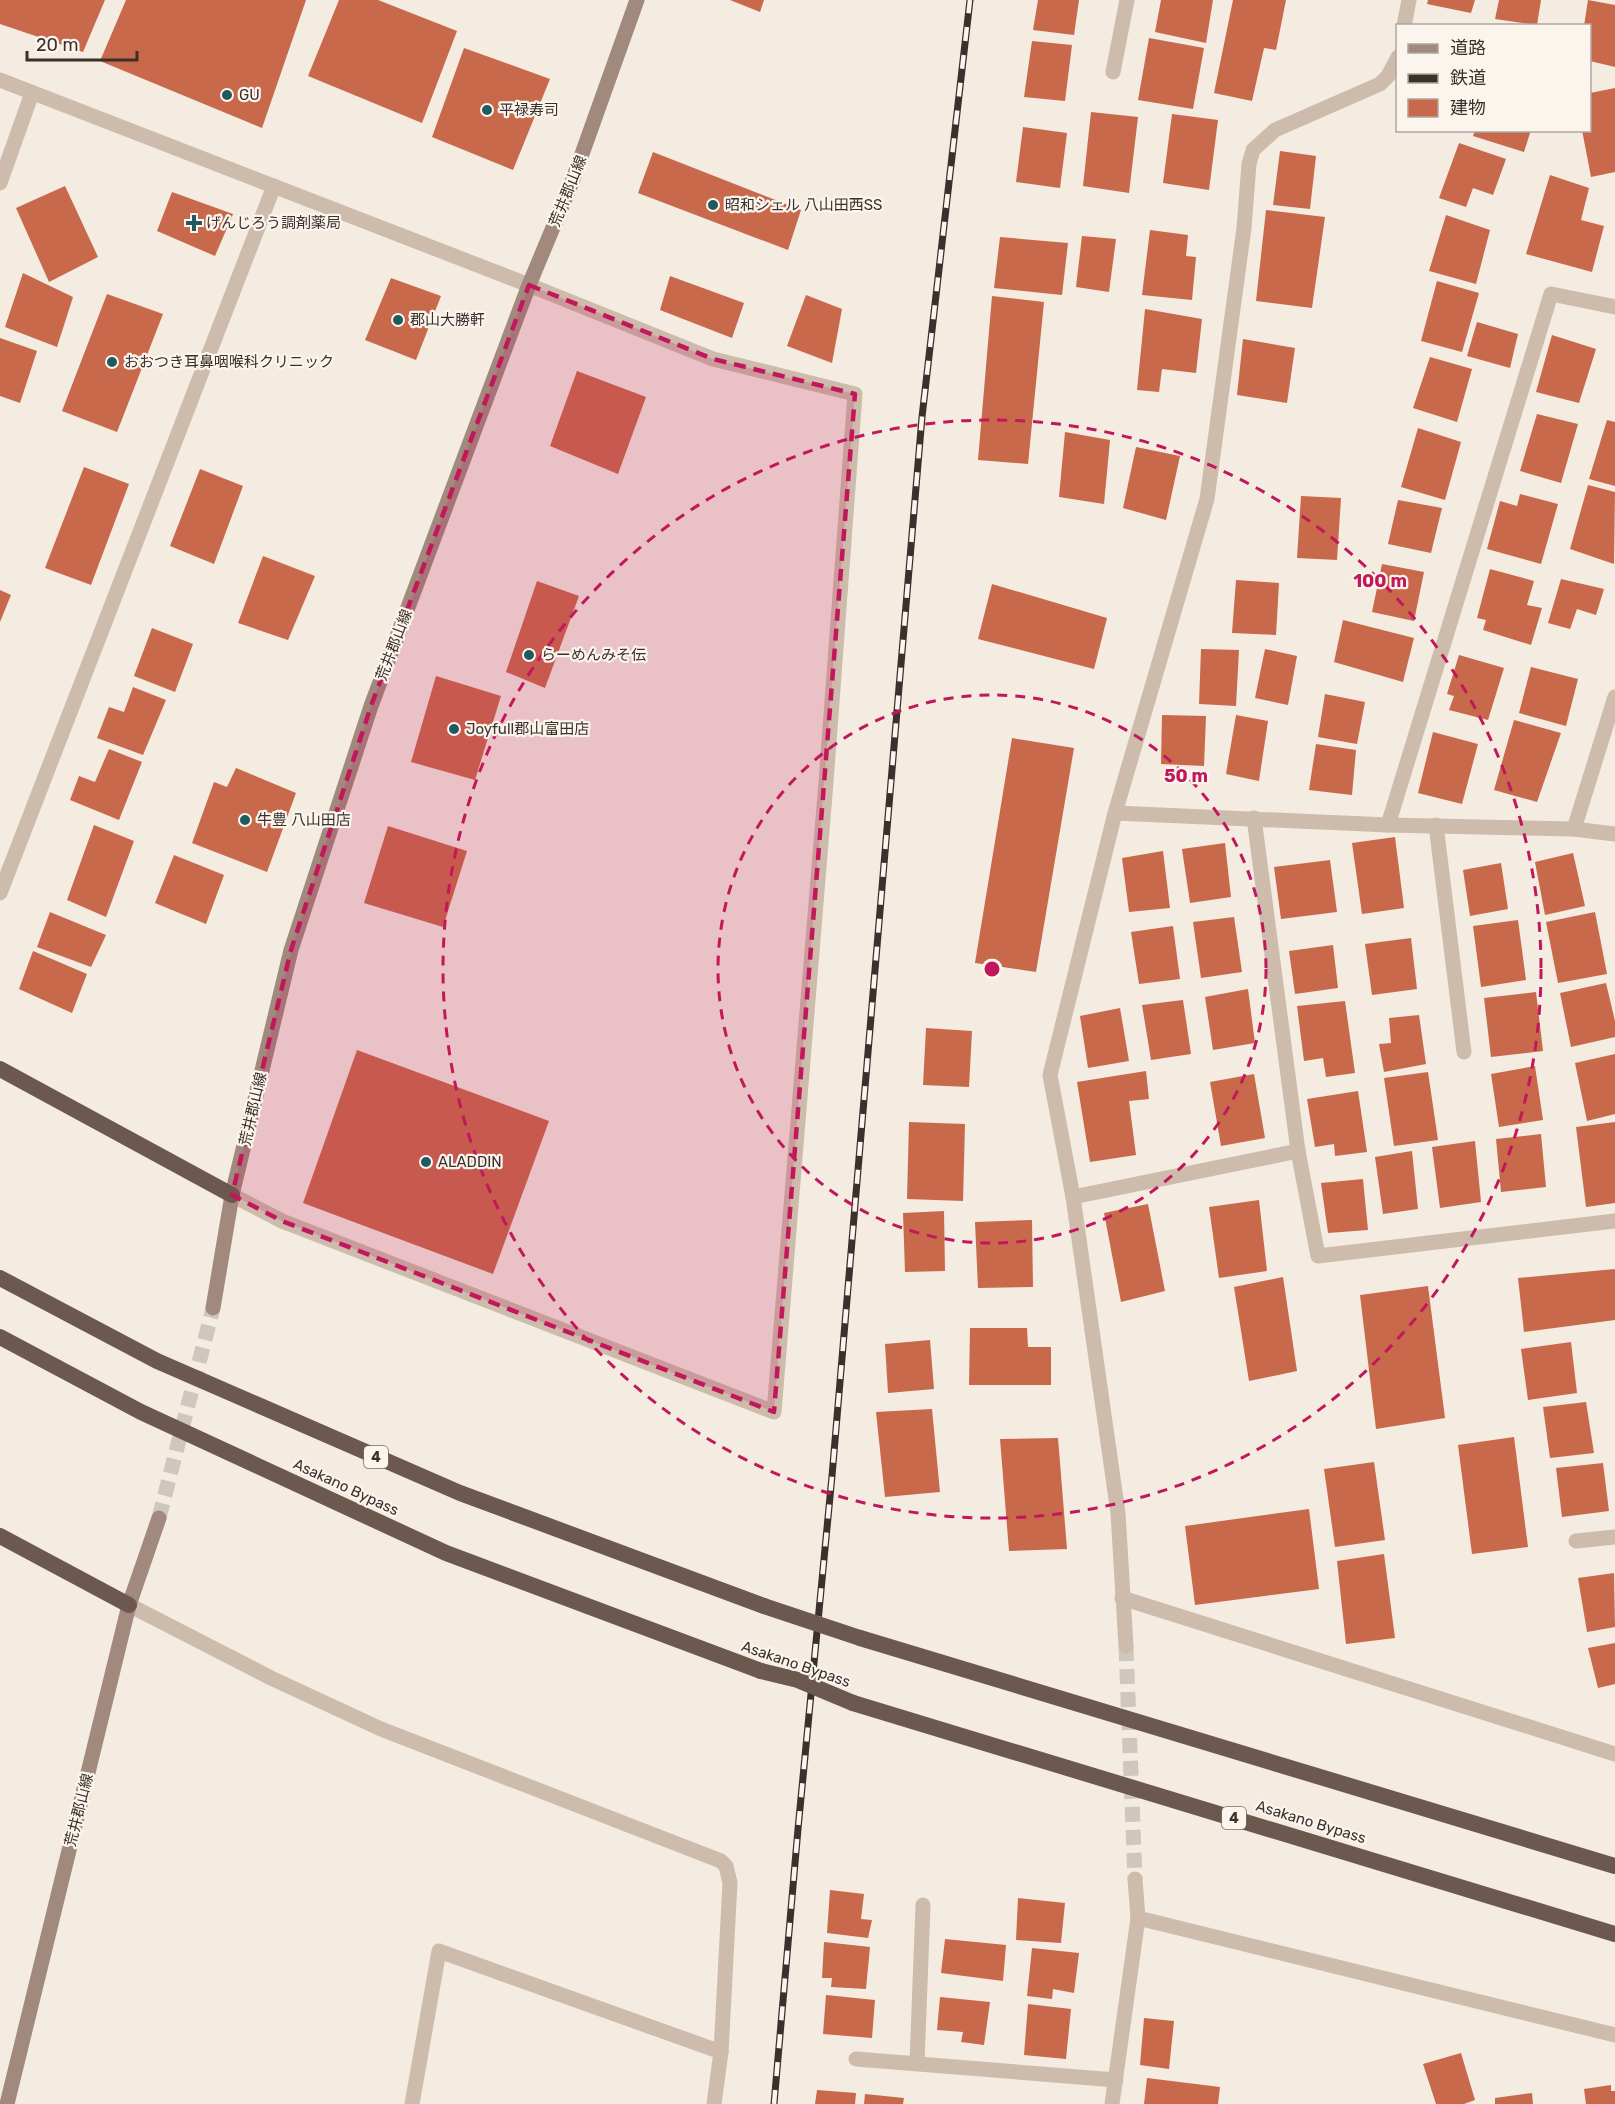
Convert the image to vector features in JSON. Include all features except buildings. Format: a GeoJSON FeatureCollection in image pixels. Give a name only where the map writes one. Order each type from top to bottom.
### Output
{"type":"FeatureCollection","features":[{"type":"Feature","properties":{"kind":"highway"},"geometry":{"type":"LineString","coordinates":[[0,1069],[232,1195]]}},
{"type":"Feature","properties":{"kind":"highway","name":"4"},"geometry":{"type":"LineString","coordinates":[[0,1278],[157,1362],[449,1489],[764,1606],[860,1638],[1615,1866]]}},
{"type":"Feature","properties":{"kind":"highway","name":"Asakano Bypass"},"geometry":{"type":"LineString","coordinates":[[0,1337],[141,1412],[446,1553],[761,1671],[798,1680],[853,1703],[1615,1935]]}},
{"type":"Feature","properties":{"kind":"highway"},"geometry":{"type":"LineString","coordinates":[[0,1536],[129,1605]]}},
{"type":"Feature","properties":{"kind":"main road","name":"荒井郡山線"},"geometry":{"type":"LineString","coordinates":[[213,1308],[232,1195],[294,939],[371,706],[529,285],[572,182],[637,0]]}},
{"type":"Feature","properties":{"kind":"main road","name":"荒井郡山線"},"geometry":{"type":"LineString","coordinates":[[7,2104],[129,1605],[159,1518]]}},
{"type":"Feature","properties":{"kind":"street"},"geometry":{"type":"LineString","coordinates":[[1113,72],[1127,0]]}},
{"type":"Feature","properties":{"kind":"street"},"geometry":{"type":"LineString","coordinates":[[1404,24],[1409,0]]}},
{"type":"Feature","properties":{"kind":"street"},"geometry":{"type":"LineString","coordinates":[[1126,1646],[1118,1513],[1073,1197],[1050,1075],[1115,813],[1207,499],[1244,228],[1249,164],[1253,150],[1275,130],[1380,84],[1388,76],[1396,61]]}},
{"type":"Feature","properties":{"kind":"street"},"geometry":{"type":"LineString","coordinates":[[0,80],[529,285],[713,359],[855,394],[826,782],[774,1412],[282,1221],[232,1195]]}},
{"type":"Feature","properties":{"kind":"street"},"geometry":{"type":"LineString","coordinates":[[0,183],[32,93]]}},
{"type":"Feature","properties":{"kind":"street"},"geometry":{"type":"LineString","coordinates":[[0,893],[274,186]]}},
{"type":"Feature","properties":{"kind":"street"},"geometry":{"type":"LineString","coordinates":[[1388,825],[1551,294],[1615,307]]}},
{"type":"Feature","properties":{"kind":"street"},"geometry":{"type":"LineString","coordinates":[[1574,829],[1615,697]]}},
{"type":"Feature","properties":{"kind":"street"},"geometry":{"type":"LineString","coordinates":[[1115,813],[1388,825],[1574,829],[1615,834]]}},
{"type":"Feature","properties":{"kind":"street"},"geometry":{"type":"LineString","coordinates":[[1254,818],[1298,1151],[1318,1256],[1615,1221]]}},
{"type":"Feature","properties":{"kind":"street"},"geometry":{"type":"LineString","coordinates":[[1436,825],[1464,1052]]}},
{"type":"Feature","properties":{"kind":"street"},"geometry":{"type":"LineString","coordinates":[[1073,1197],[1298,1151]]}},
{"type":"Feature","properties":{"kind":"street"},"geometry":{"type":"LineString","coordinates":[[1576,1541],[1615,1537]]}},
{"type":"Feature","properties":{"kind":"street"},"geometry":{"type":"LineString","coordinates":[[1122,1598],[1615,1754]]}},
{"type":"Feature","properties":{"kind":"street"},"geometry":{"type":"LineString","coordinates":[[129,1605],[271,1678],[381,1729],[721,1861],[726,1866],[730,1883],[721,2052],[714,2104]]}},
{"type":"Feature","properties":{"kind":"street"},"geometry":{"type":"LineString","coordinates":[[1112,2104],[1138,1918],[1135,1880]]}},
{"type":"Feature","properties":{"kind":"street"},"geometry":{"type":"LineString","coordinates":[[917,2063],[923,1905]]}},
{"type":"Feature","properties":{"kind":"street"},"geometry":{"type":"LineString","coordinates":[[1138,1918],[1615,2035]]}},
{"type":"Feature","properties":{"kind":"street"},"geometry":{"type":"LineString","coordinates":[[412,2104],[440,1952],[721,2052]]}},
{"type":"Feature","properties":{"kind":"street"},"geometry":{"type":"LineString","coordinates":[[856,2059],[1116,2080]]}},
{"type":"Feature","properties":{"kind":"highlighted area"},"geometry":{"type":"Polygon","coordinates":[[[529,285],[713,359],[855,394],[774,1412],[282,1221],[232,1195],[291,950],[371,706],[529,285]]]}},
{"type":"Feature","properties":{"kind":"tunnel"},"geometry":{"type":"LineString","coordinates":[[159,1518],[213,1308]]}},
{"type":"Feature","properties":{"kind":"tunnel"},"geometry":{"type":"LineString","coordinates":[[1126,1646],[1135,1879]]}},
{"type":"Feature","properties":{"kind":"railway"},"geometry":{"type":"LineString","coordinates":[[774,2104],[832,1476],[922,417],[970,0]]}},
{"type":"Feature","properties":{"kind":"place","name":"GU"},"geometry":{"type":"Point","coordinates":[227,95]}},
{"type":"Feature","properties":{"kind":"place","name":"平禄寿司"},"geometry":{"type":"Point","coordinates":[487,110]}},
{"type":"Feature","properties":{"kind":"place","name":"昭和シェル 八山田西SS"},"geometry":{"type":"Point","coordinates":[713,205]}},
{"type":"Feature","properties":{"kind":"place","name":"げんじろう調剤薬局"},"geometry":{"type":"Point","coordinates":[194,223]}},
{"type":"Feature","properties":{"kind":"place","name":"郡山大勝軒"},"geometry":{"type":"Point","coordinates":[398,320]}},
{"type":"Feature","properties":{"kind":"place","name":"おおつき耳鼻咽喉科クリニック"},"geometry":{"type":"Point","coordinates":[112,362]}},
{"type":"Feature","properties":{"kind":"place","name":"らーめんみそ伝"},"geometry":{"type":"Point","coordinates":[529,655]}},
{"type":"Feature","properties":{"kind":"place","name":"Joyfull郡山富田店"},"geometry":{"type":"Point","coordinates":[454,729]}},
{"type":"Feature","properties":{"kind":"place","name":"牛豊 八山田店"},"geometry":{"type":"Point","coordinates":[245,820]}},
{"type":"Feature","properties":{"kind":"place","name":"ALADDIN"},"geometry":{"type":"Point","coordinates":[426,1162]}}]}
